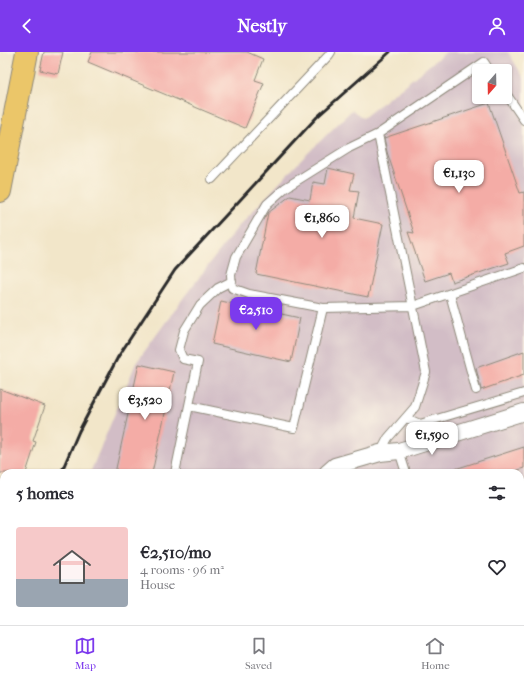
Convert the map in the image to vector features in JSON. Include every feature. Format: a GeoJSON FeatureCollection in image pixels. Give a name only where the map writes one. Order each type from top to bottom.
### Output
{"type":"FeatureCollection","features":[{"type":"Feature","properties":{"kind":"main road"},"geometry":{"type":"LineString","coordinates":[[0,190],[27,52]]}},
{"type":"Feature","properties":{"kind":"street"},"geometry":{"type":"LineString","coordinates":[[332,469],[335,466],[380,453],[399,452],[524,412]]}},
{"type":"Feature","properties":{"kind":"lane"},"geometry":{"type":"LineString","coordinates":[[212,179],[331,52]]}},
{"type":"Feature","properties":{"kind":"lane"},"geometry":{"type":"LineString","coordinates":[[472,70],[378,134],[349,148],[285,188],[267,204],[236,257],[231,276],[232,288],[249,294],[323,308],[413,306],[524,268]]}},
{"type":"Feature","properties":{"kind":"lane"},"geometry":{"type":"LineString","coordinates":[[512,102],[524,120]]}},
{"type":"Feature","properties":{"kind":"lane"},"geometry":{"type":"LineString","coordinates":[[378,134],[426,372],[415,407],[388,438],[380,453]]}},
{"type":"Feature","properties":{"kind":"lane"},"geometry":{"type":"LineString","coordinates":[[176,469],[198,362],[183,358],[179,350],[184,331],[200,305],[218,288],[232,281]]}},
{"type":"Feature","properties":{"kind":"lane"},"geometry":{"type":"LineString","coordinates":[[450,294],[476,390]]}},
{"type":"Feature","properties":{"kind":"lane"},"geometry":{"type":"LineString","coordinates":[[189,406],[294,428],[323,308]]}},
{"type":"Feature","properties":{"kind":"lane"},"geometry":{"type":"LineString","coordinates":[[406,418],[420,424],[524,393]]}},
{"type":"Feature","properties":{"kind":"lane"},"geometry":{"type":"LineString","coordinates":[[399,452],[405,469]]}},
{"type":"Feature","properties":{"kind":"shaded area"},"geometry":{"type":"Polygon","coordinates":[[[446,52],[508,52],[524,78],[524,469],[92,469],[136,363],[237,228],[303,158],[352,110],[363,118],[446,52]]]}},
{"type":"Feature","properties":{"kind":"building"},"geometry":{"type":"Polygon","coordinates":[[[44,52],[63,52],[58,74],[40,70],[44,52]]]}},
{"type":"Feature","properties":{"kind":"building"},"geometry":{"type":"Polygon","coordinates":[[[92,52],[247,52],[263,59],[255,80],[264,83],[245,128],[88,62],[92,52]]]}},
{"type":"Feature","properties":{"kind":"building"},"geometry":{"type":"Polygon","coordinates":[[[489,104],[520,193],[524,192],[524,246],[505,253],[509,263],[452,282],[449,273],[425,281],[408,232],[414,233],[387,152],[384,138],[489,104]]]}},
{"type":"Feature","properties":{"kind":"building"},"geometry":{"type":"Polygon","coordinates":[[[328,168],[354,174],[350,190],[359,191],[354,218],[383,224],[368,297],[256,274],[268,213],[290,196],[310,200],[313,182],[325,184],[328,168]]]}},
{"type":"Feature","properties":{"kind":"building"},"geometry":{"type":"Polygon","coordinates":[[[221,301],[300,318],[291,362],[212,344],[221,301]]]}},
{"type":"Feature","properties":{"kind":"building"},"geometry":{"type":"Polygon","coordinates":[[[524,351],[524,375],[481,390],[476,368],[524,351]]]}},
{"type":"Feature","properties":{"kind":"building"},"geometry":{"type":"Polygon","coordinates":[[[139,364],[174,372],[153,469],[116,469],[139,364]]]}},
{"type":"Feature","properties":{"kind":"building"},"geometry":{"type":"Polygon","coordinates":[[[0,389],[45,406],[33,441],[36,442],[27,469],[0,469],[0,389]]]}},
{"type":"Feature","properties":{"kind":"building"},"geometry":{"type":"Polygon","coordinates":[[[524,447],[524,468],[521,469],[455,469],[524,447]]]}},
{"type":"Feature","properties":{"kind":"railway"},"geometry":{"type":"LineString","coordinates":[[63,469],[79,431],[118,357],[175,270],[317,117],[390,52]]}}]}
